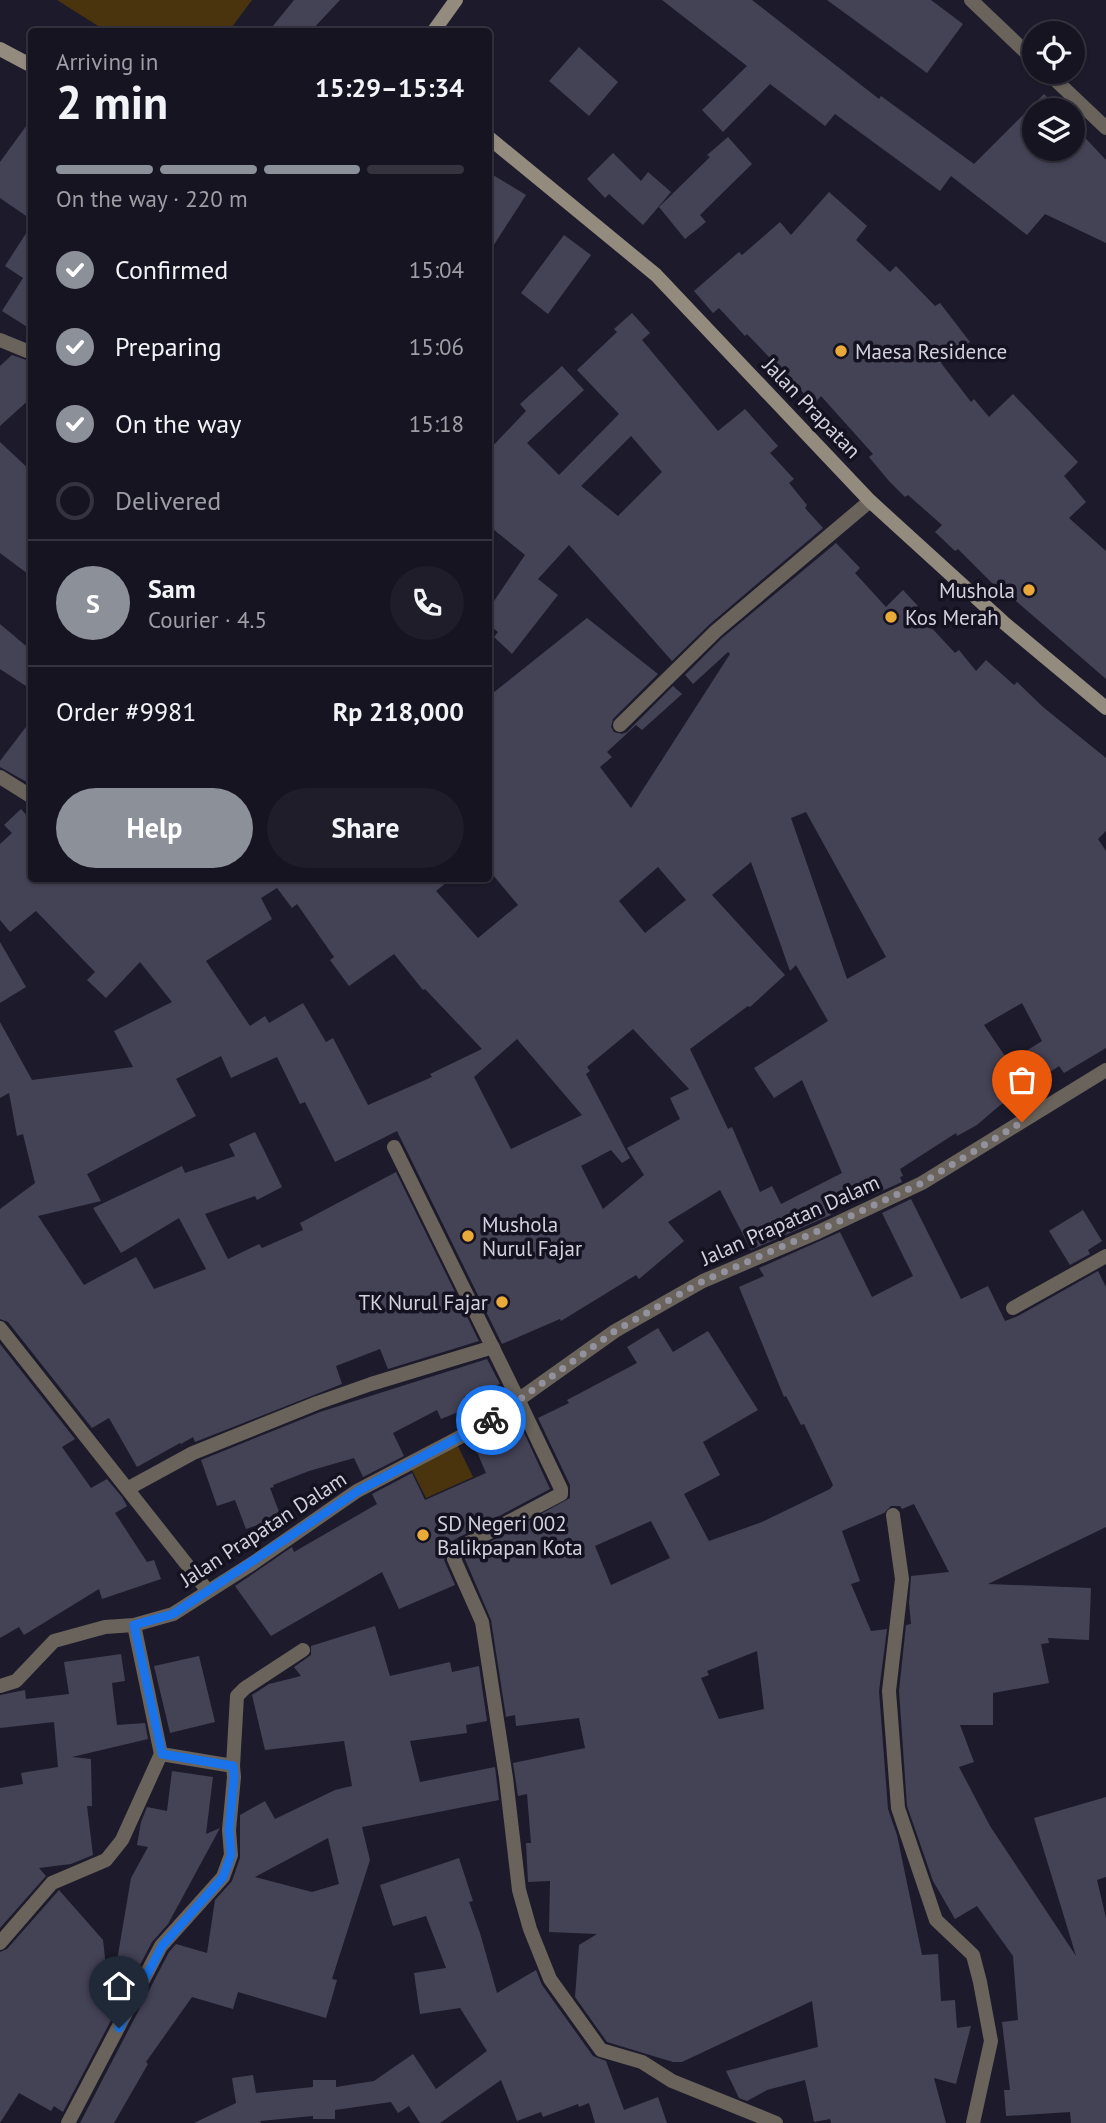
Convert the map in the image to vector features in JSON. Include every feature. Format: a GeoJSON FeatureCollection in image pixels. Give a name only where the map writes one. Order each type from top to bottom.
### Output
{"type":"FeatureCollection","features":[{"type":"Feature","properties":{"kind":"street"},"geometry":{"type":"LineString","coordinates":[[436,28],[456,0]]}},
{"type":"Feature","properties":{"kind":"street"},"geometry":{"type":"LineString","coordinates":[[971,0],[1022,49]]}},
{"type":"Feature","properties":{"kind":"street"},"geometry":{"type":"LineString","coordinates":[[0,49],[28,64]]}},
{"type":"Feature","properties":{"kind":"street"},"geometry":{"type":"LineString","coordinates":[[1060,84],[1106,128]]}},
{"type":"Feature","properties":{"kind":"street","name":"Jalan Prapatan"},"geometry":{"type":"LineString","coordinates":[[492,140],[656,275],[870,501],[1003,622],[1106,708]]}},
{"type":"Feature","properties":{"kind":"street"},"geometry":{"type":"LineString","coordinates":[[0,340],[28,351]]}},
{"type":"Feature","properties":{"kind":"street"},"geometry":{"type":"LineString","coordinates":[[620,725],[716,631],[870,501]]}},
{"type":"Feature","properties":{"kind":"street"},"geometry":{"type":"LineString","coordinates":[[0,777],[28,794]]}},
{"type":"Feature","properties":{"kind":"street","name":"Jalan Prapatan Dalam"},"geometry":{"type":"LineString","coordinates":[[0,1686],[16,1681],[54,1641],[173,1614],[358,1491],[483,1425],[615,1331],[703,1281],[922,1183],[1106,1070]]}},
{"type":"Feature","properties":{"kind":"street"},"geometry":{"type":"LineString","coordinates":[[394,1147],[561,1489],[561,1494],[459,1548],[454,1559],[482,1622],[506,1779],[519,1890],[530,1929],[550,1979],[601,2050],[642,2062],[672,2081],[776,2123]]}},
{"type":"Feature","properties":{"kind":"street"},"geometry":{"type":"LineString","coordinates":[[1013,1308],[1105,1259]]}},
{"type":"Feature","properties":{"kind":"street"},"geometry":{"type":"LineString","coordinates":[[0,1328],[207,1590]]}},
{"type":"Feature","properties":{"kind":"street"},"geometry":{"type":"LineString","coordinates":[[127,1489],[193,1453],[317,1403],[493,1347]]}},
{"type":"Feature","properties":{"kind":"street"},"geometry":{"type":"LineString","coordinates":[[893,1515],[902,1579],[889,1691],[898,1808],[936,1920],[973,1955],[980,1982],[991,2041],[973,2123]]}},
{"type":"Feature","properties":{"kind":"street"},"geometry":{"type":"LineString","coordinates":[[0,1943],[52,1883],[106,1860],[122,1840],[162,1754],[134,1625]]}},
{"type":"Feature","properties":{"kind":"street"},"geometry":{"type":"LineString","coordinates":[[68,2123],[162,1946],[223,1877],[231,1855],[229,1830],[237,1696],[303,1650]]}},
{"type":"Feature","properties":{"kind":"street"},"geometry":{"type":"LineString","coordinates":[[162,1754],[233,1766]]}},
{"type":"Feature","properties":{"kind":"shaded area"},"geometry":{"type":"Polygon","coordinates":[[[57,0],[252,0],[231,28],[101,28],[57,0]]]}},
{"type":"Feature","properties":{"kind":"shaded area"},"geometry":{"type":"Polygon","coordinates":[[[453,1436],[473,1477],[426,1498],[406,1458],[453,1436]]]}},
{"type":"Feature","properties":{"kind":"building"},"geometry":{"type":"Polygon","coordinates":[[[294,0],[340,0],[314,28],[271,28],[294,0]]]}},
{"type":"Feature","properties":{"kind":"building"},"geometry":{"type":"Polygon","coordinates":[[[662,0],[752,0],[879,99],[881,96],[974,164],[1022,116],[1022,161],[1085,161],[1085,138],[1106,160],[1106,243],[1045,214],[1027,235],[951,176],[940,191],[835,114],[825,126],[770,84],[723,132],[702,110],[747,66],[662,0]]]}},
{"type":"Feature","properties":{"kind":"building"},"geometry":{"type":"Polygon","coordinates":[[[827,0],[931,0],[963,24],[927,73],[827,0]]]}},
{"type":"Feature","properties":{"kind":"building"},"geometry":{"type":"Polygon","coordinates":[[[579,47],[618,82],[589,116],[549,81],[579,47]]]}},
{"type":"Feature","properties":{"kind":"building"},"geometry":{"type":"Polygon","coordinates":[[[28,124],[28,217],[0,198],[0,162],[28,124]]]}},
{"type":"Feature","properties":{"kind":"building"},"geometry":{"type":"Polygon","coordinates":[[[728,137],[752,164],[700,215],[706,222],[685,239],[659,207],[710,157],[707,155],[728,137]]]}},
{"type":"Feature","properties":{"kind":"building"},"geometry":{"type":"Polygon","coordinates":[[[613,153],[641,181],[648,172],[671,192],[643,225],[609,194],[605,198],[587,179],[613,153]]]}},
{"type":"Feature","properties":{"kind":"building"},"geometry":{"type":"Polygon","coordinates":[[[492,174],[526,195],[492,248],[492,174]]]}},
{"type":"Feature","properties":{"kind":"building"},"geometry":{"type":"Polygon","coordinates":[[[829,192],[867,226],[856,240],[890,272],[896,266],[935,306],[940,303],[970,342],[941,363],[971,402],[974,399],[989,417],[1013,394],[1078,462],[1064,476],[1086,502],[1069,518],[1106,551],[1106,679],[1008,594],[1005,596],[958,549],[955,551],[935,532],[942,525],[889,481],[869,457],[873,454],[821,396],[814,404],[747,334],[745,336],[719,308],[713,313],[694,291],[739,252],[742,255],[780,222],[791,235],[829,192]]]}},
{"type":"Feature","properties":{"kind":"building"},"geometry":{"type":"Polygon","coordinates":[[[28,230],[28,327],[2,311],[23,278],[5,266],[28,230]]]}},
{"type":"Feature","properties":{"kind":"building"},"geometry":{"type":"Polygon","coordinates":[[[564,235],[591,255],[548,314],[521,293],[564,235]]]}},
{"type":"Feature","properties":{"kind":"building"},"geometry":{"type":"Polygon","coordinates":[[[632,313],[650,333],[642,340],[718,431],[745,409],[778,446],[770,453],[794,479],[789,483],[807,505],[805,508],[823,528],[710,624],[672,661],[569,545],[538,579],[558,595],[512,654],[494,637],[498,632],[492,627],[492,604],[525,555],[492,528],[492,447],[526,411],[520,404],[562,366],[584,390],[527,443],[559,475],[619,414],[577,370],[617,332],[614,329],[632,313]],[[631,436],[581,486],[618,516],[662,472],[631,436]]]}},
{"type":"Feature","properties":{"kind":"building"},"geometry":{"type":"Polygon","coordinates":[[[12,355],[28,361],[28,401],[0,426],[0,366],[12,355]]]}},
{"type":"Feature","properties":{"kind":"building"},"geometry":{"type":"Polygon","coordinates":[[[0,442],[28,468],[28,574],[0,553],[0,442]]]}},
{"type":"Feature","properties":{"kind":"building"},"geometry":{"type":"Polygon","coordinates":[[[836,543],[860,568],[855,573],[886,607],[903,590],[918,606],[914,609],[955,653],[959,650],[976,671],[986,660],[1014,685],[1017,682],[1043,707],[1106,758],[1106,831],[1098,839],[1106,851],[1106,1048],[1064,1073],[1059,1066],[999,1106],[977,1125],[957,1136],[956,1133],[900,1169],[902,1182],[873,1195],[871,1191],[830,1212],[831,1215],[751,1250],[720,1190],[668,1222],[684,1241],[639,1279],[636,1275],[561,1321],[560,1319],[502,1344],[397,1131],[335,1162],[305,1102],[300,1104],[277,1057],[231,1078],[221,1056],[176,1079],[196,1116],[87,1174],[101,1201],[38,1216],[84,1285],[136,1257],[154,1289],[206,1269],[179,1218],[121,1253],[93,1208],[182,1166],[185,1173],[235,1156],[229,1144],[255,1132],[282,1187],[257,1200],[255,1196],[205,1214],[228,1259],[259,1244],[262,1248],[303,1230],[300,1223],[396,1172],[479,1341],[388,1369],[380,1349],[336,1366],[342,1384],[195,1442],[193,1437],[137,1467],[109,1418],[92,1428],[8,1322],[0,1319],[0,1209],[35,1183],[23,1134],[17,1136],[9,1093],[0,1098],[0,1022],[32,1080],[133,1067],[114,1031],[172,1002],[140,962],[106,998],[87,980],[95,972],[36,911],[10,932],[0,920],[0,844],[12,833],[4,825],[21,809],[28,817],[28,882],[447,882],[436,891],[478,938],[518,905],[492,874],[492,694],[587,618],[658,674],[613,719],[611,727],[614,732],[627,732],[673,686],[682,694],[642,730],[636,725],[607,752],[612,757],[600,767],[631,808],[730,654],[728,652],[693,684],[685,675],[722,638],[836,543]],[[806,812],[791,818],[847,979],[886,957],[806,812]],[[751,862],[712,895],[785,975],[750,1007],[690,1049],[728,1129],[732,1127],[760,1192],[772,1186],[781,1204],[842,1173],[802,1080],[774,1098],[754,1068],[828,1021],[796,965],[790,971],[751,862]],[[658,867],[619,901],[645,933],[686,900],[658,867]],[[277,888],[261,898],[272,919],[206,961],[250,1026],[265,1016],[269,1023],[303,1003],[326,1042],[333,1038],[368,1105],[432,1077],[430,1074],[482,1049],[425,989],[423,990],[394,954],[349,986],[330,960],[334,957],[297,904],[292,908],[277,888]],[[1022,1003],[984,1025],[1009,1062],[1042,1041],[1022,1003]],[[633,1029],[587,1067],[590,1071],[586,1074],[630,1158],[622,1163],[611,1150],[581,1166],[603,1209],[644,1175],[627,1148],[680,1119],[670,1098],[689,1089],[633,1029]],[[517,1039],[474,1077],[511,1149],[582,1115],[517,1039]]]}},
{"type":"Feature","properties":{"kind":"building"},"geometry":{"type":"Polygon","coordinates":[[[0,624],[28,648],[28,687],[0,669],[0,624]]]}},
{"type":"Feature","properties":{"kind":"building"},"geometry":{"type":"Polygon","coordinates":[[[28,724],[28,783],[0,767],[0,761],[28,724]]]}},
{"type":"Feature","properties":{"kind":"building"},"geometry":{"type":"Polygon","coordinates":[[[0,942],[26,987],[0,1003],[0,942]]]}},
{"type":"Feature","properties":{"kind":"building"},"geometry":{"type":"Polygon","coordinates":[[[911,1199],[961,1299],[988,1286],[1005,1321],[1098,1271],[1106,1287],[1106,1527],[988,1584],[1091,1588],[1089,1640],[1048,1638],[1049,1643],[1041,1644],[1049,1683],[993,1693],[993,1725],[960,1725],[974,1762],[959,1767],[990,1826],[1076,1956],[1034,1818],[1106,1797],[1106,1877],[1097,1880],[1106,1918],[1106,2123],[1071,2123],[1070,2112],[1006,2116],[1004,2090],[1010,2090],[1002,2022],[1018,2020],[1013,1956],[977,1906],[955,1919],[933,1881],[907,1806],[899,1691],[906,1625],[911,1624],[911,1576],[949,1572],[914,1504],[902,1509],[900,1506],[891,1506],[884,1513],[842,1531],[860,1581],[851,1584],[871,1631],[887,1629],[879,1691],[888,1809],[897,1835],[922,1955],[938,1954],[941,2001],[955,2000],[957,2028],[971,2026],[956,2084],[934,2078],[946,2123],[831,2123],[830,2119],[814,2122],[805,2080],[767,2090],[747,2101],[739,2098],[726,2071],[818,2047],[812,2001],[682,2062],[673,2062],[607,2042],[575,1997],[579,1945],[597,1934],[549,1932],[550,1881],[528,1882],[526,1843],[531,1843],[527,1794],[518,1796],[513,1763],[585,1748],[579,1718],[516,1726],[515,1715],[506,1717],[491,1620],[465,1559],[466,1555],[570,1498],[570,1485],[538,1418],[637,1363],[627,1347],[658,1328],[673,1352],[708,1331],[758,1410],[703,1442],[720,1475],[684,1494],[709,1541],[762,1522],[830,1489],[833,1485],[804,1424],[801,1425],[786,1396],[784,1397],[739,1287],[764,1276],[759,1268],[840,1232],[872,1297],[913,1276],[882,1213],[911,1199]],[[651,1521],[595,1546],[611,1585],[670,1558],[651,1521]],[[757,1651],[707,1671],[709,1675],[701,1678],[719,1719],[764,1709],[757,1651]]]}},
{"type":"Feature","properties":{"kind":"building"},"geometry":{"type":"Polygon","coordinates":[[[1083,1210],[1102,1241],[1088,1250],[1090,1254],[1070,1265],[1049,1231],[1083,1210]]]}},
{"type":"Feature","properties":{"kind":"building"},"geometry":{"type":"Polygon","coordinates":[[[0,1344],[75,1439],[62,1447],[91,1488],[107,1479],[122,1497],[127,1506],[115,1513],[147,1562],[154,1560],[161,1579],[102,1599],[99,1589],[24,1635],[19,1627],[0,1638],[0,1344]]]}},
{"type":"Feature","properties":{"kind":"building"},"geometry":{"type":"Polygon","coordinates":[[[487,1359],[500,1384],[464,1397],[468,1408],[441,1419],[437,1410],[393,1433],[404,1456],[363,1477],[354,1458],[273,1485],[274,1487],[270,1488],[281,1517],[246,1529],[235,1500],[217,1506],[201,1460],[320,1412],[487,1359]]]}},
{"type":"Feature","properties":{"kind":"building"},"geometry":{"type":"Polygon","coordinates":[[[521,1426],[550,1489],[454,1540],[444,1560],[455,1585],[399,1609],[382,1572],[271,1636],[235,1586],[292,1547],[294,1552],[377,1504],[372,1494],[412,1473],[425,1500],[486,1473],[474,1445],[521,1426]]]}},
{"type":"Feature","properties":{"kind":"building"},"geometry":{"type":"Polygon","coordinates":[[[375,1626],[390,1676],[450,1662],[452,1672],[479,1666],[487,1721],[466,1725],[467,1733],[410,1741],[420,1782],[495,1767],[499,1800],[362,1827],[370,1860],[332,1979],[337,1980],[326,2018],[238,1992],[233,2009],[192,1997],[146,2062],[148,2064],[114,2123],[80,2123],[169,1952],[176,1944],[207,1953],[215,1900],[232,1881],[240,1858],[240,1815],[265,1801],[275,1819],[335,1790],[352,1786],[344,1741],[265,1750],[252,1695],[269,1684],[301,1676],[294,1667],[311,1655],[311,1646],[375,1626]],[[328,1838],[255,1877],[312,1892],[339,1884],[328,1838]]]}},
{"type":"Feature","properties":{"kind":"building"},"geometry":{"type":"Polygon","coordinates":[[[121,1654],[125,1681],[112,1683],[117,1725],[145,1723],[148,1739],[72,1757],[91,1759],[92,1806],[87,1806],[93,1855],[71,1864],[39,1868],[46,1876],[0,1928],[0,1788],[23,1784],[21,1773],[58,1767],[54,1722],[0,1728],[0,1695],[25,1690],[26,1699],[69,1694],[64,1662],[121,1654]]]}},
{"type":"Feature","properties":{"kind":"building"},"geometry":{"type":"Polygon","coordinates":[[[199,1656],[215,1722],[170,1733],[154,1666],[199,1656]]]}},
{"type":"Feature","properties":{"kind":"building"},"geometry":{"type":"Polygon","coordinates":[[[172,1771],[213,1777],[206,1834],[220,1828],[168,1924],[152,1942],[63,2112],[54,2106],[51,2111],[19,2093],[0,2123],[0,1952],[7,1949],[59,1890],[103,1940],[110,2002],[131,1878],[148,1847],[137,1845],[141,1822],[147,1807],[167,1811],[172,1771]]]}},
{"type":"Feature","properties":{"kind":"building"},"geometry":{"type":"Polygon","coordinates":[[[459,1858],[473,1901],[469,1902],[497,1993],[536,1970],[542,1985],[593,2056],[606,2061],[624,2110],[658,2097],[667,2123],[595,2123],[589,2103],[579,2107],[578,2104],[543,2117],[541,2112],[517,2121],[501,2080],[440,2123],[420,2123],[409,2106],[398,2113],[391,2102],[335,2110],[335,2119],[313,2119],[313,2116],[260,2121],[261,2123],[194,2123],[236,2103],[232,2078],[253,2075],[256,2093],[313,2087],[313,2080],[336,2080],[336,2087],[374,2081],[413,2054],[436,2089],[487,2051],[460,2008],[420,2014],[414,1973],[446,1968],[426,1916],[393,1926],[380,1885],[459,1858]]]}},
{"type":"Feature","properties":{"kind":"way so far"},"geometry":{"type":"LineString","coordinates":[[491,1420],[615,1331],[703,1281],[922,1183],[1022,1122]]}},
{"type":"Feature","properties":{"kind":"place","name":"Maesa Residence"},"geometry":{"type":"Point","coordinates":[841,351]}},
{"type":"Feature","properties":{"kind":"place","name":"Mushola"},"geometry":{"type":"Point","coordinates":[1029,590]}},
{"type":"Feature","properties":{"kind":"place","name":"Kos Merah"},"geometry":{"type":"Point","coordinates":[891,617]}},
{"type":"Feature","properties":{"kind":"place","name":"Mushola Nurul Fajar"},"geometry":{"type":"Point","coordinates":[468,1236]}},
{"type":"Feature","properties":{"kind":"place","name":"TK Nurul Fajar"},"geometry":{"type":"Point","coordinates":[502,1302]}},
{"type":"Feature","properties":{"kind":"place","name":"SD Negeri 002 Balikpapan Kota"},"geometry":{"type":"Point","coordinates":[423,1535]}},
{"type":"Feature","properties":{"kind":"route"},"geometry":{"type":"LineString","coordinates":[[119,2028],[162,1946],[223,1877],[231,1855],[229,1830],[234,1777],[233,1766],[162,1754],[134,1625],[173,1614],[358,1491],[491,1420]]}}]}
